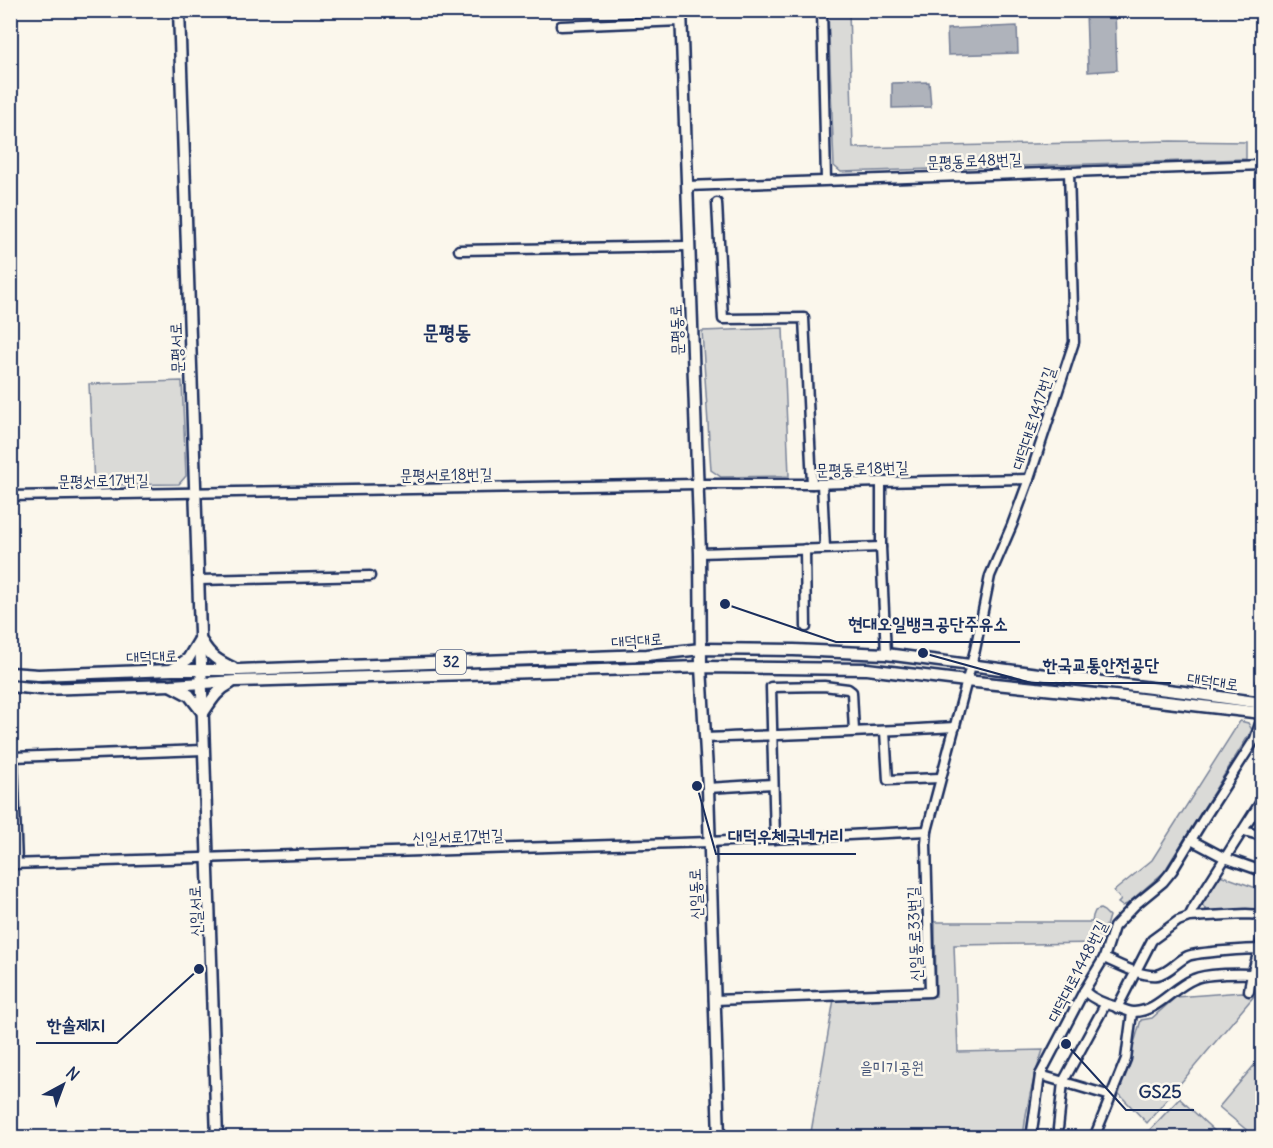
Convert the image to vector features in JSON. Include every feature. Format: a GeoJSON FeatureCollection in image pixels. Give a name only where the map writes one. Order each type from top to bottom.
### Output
{"type":"FeatureCollection","features":[{"type":"Feature","properties":{"kind":"main road","name":"문평서로"},"geometry":{"type":"LineString","coordinates":[[179,10],[201,684]]}},
{"type":"Feature","properties":{"kind":"main road","name":"문평동로"},"geometry":{"type":"LineString","coordinates":[[681,16],[700,553],[701,649]]}},
{"type":"Feature","properties":{"kind":"main road"},"geometry":{"type":"LineString","coordinates":[[171,685],[189,695],[203,713],[215,694],[237,676],[208,652],[201,639],[188,659],[172,670]]}},
{"type":"Feature","properties":{"kind":"main road","name":"대덕대로"},"geometry":{"type":"LineString","coordinates":[[10,686],[41,689],[201,684],[237,676],[647,655],[701,649],[794,650],[886,654],[1263,701]]}},
{"type":"Feature","properties":{"kind":"main road","name":"신일동로"},"geometry":{"type":"LineString","coordinates":[[701,649],[708,788],[719,1137]]}},
{"type":"Feature","properties":{"kind":"main road","name":"대덕대로"},"geometry":{"type":"LineString","coordinates":[[10,673],[38,675],[201,670],[237,676],[701,667],[867,669],[1124,697],[1263,715]]}},
{"type":"Feature","properties":{"kind":"main road","name":"신일서로"},"geometry":{"type":"LineString","coordinates":[[201,684],[217,1137]]}},
{"type":"Feature","properties":{"kind":"street"},"geometry":{"type":"LineString","coordinates":[[822,10],[826,180]]}},
{"type":"Feature","properties":{"kind":"street"},"geometry":{"type":"LineString","coordinates":[[561,26],[681,16]]}},
{"type":"Feature","properties":{"kind":"street","name":"문평동로48번길"},"geometry":{"type":"LineString","coordinates":[[687,186],[1263,165]]}},
{"type":"Feature","properties":{"kind":"street","name":"대덕대로1417번길"},"geometry":{"type":"LineString","coordinates":[[970,665],[990,576],[1029,479],[1074,342],[1069,172]]}},
{"type":"Feature","properties":{"kind":"street"},"geometry":{"type":"LineString","coordinates":[[717,203],[723,319],[804,318],[812,484]]}},
{"type":"Feature","properties":{"kind":"street"},"geometry":{"type":"LineString","coordinates":[[459,250],[688,246]]}},
{"type":"Feature","properties":{"kind":"street","name":"문평동로18번길"},"geometry":{"type":"LineString","coordinates":[[697,484],[822,484],[1029,479]]}},
{"type":"Feature","properties":{"kind":"street"},"geometry":{"type":"LineString","coordinates":[[882,482],[881,547],[886,654]]}},
{"type":"Feature","properties":{"kind":"street","name":"문평서로18번길"},"geometry":{"type":"LineString","coordinates":[[196,494],[697,484]]}},
{"type":"Feature","properties":{"kind":"street"},"geometry":{"type":"LineString","coordinates":[[822,484],[825,548]]}},
{"type":"Feature","properties":{"kind":"street","name":"문평서로17번길"},"geometry":{"type":"LineString","coordinates":[[10,496],[196,494]]}},
{"type":"Feature","properties":{"kind":"street"},"geometry":{"type":"LineString","coordinates":[[700,553],[881,547]]}},
{"type":"Feature","properties":{"kind":"street"},"geometry":{"type":"LineString","coordinates":[[805,549],[806,627]]}},
{"type":"Feature","properties":{"kind":"street"},"geometry":{"type":"LineString","coordinates":[[199,580],[370,576]]}},
{"type":"Feature","properties":{"kind":"street","name":"신일동로33번길"},"geometry":{"type":"LineString","coordinates":[[714,1000],[930,992],[927,831],[970,665]]}},
{"type":"Feature","properties":{"kind":"street"},"geometry":{"type":"LineString","coordinates":[[1263,682],[1261,688],[1263,701]]}},
{"type":"Feature","properties":{"kind":"street"},"geometry":{"type":"LineString","coordinates":[[775,839],[771,687],[848,688],[852,692],[854,731]]}},
{"type":"Feature","properties":{"kind":"street","name":"대덕대로1448번길"},"geometry":{"type":"LineString","coordinates":[[1031,1137],[1040,1075],[1104,958],[1114,927],[1135,905],[1163,882],[1259,740],[1263,715]]}},
{"type":"Feature","properties":{"kind":"street"},"geometry":{"type":"LineString","coordinates":[[705,738],[955,727]]}},
{"type":"Feature","properties":{"kind":"street"},"geometry":{"type":"LineString","coordinates":[[885,731],[888,780],[940,778]]}},
{"type":"Feature","properties":{"kind":"street"},"geometry":{"type":"LineString","coordinates":[[14,864],[12,757],[203,750]]}},
{"type":"Feature","properties":{"kind":"street"},"geometry":{"type":"LineString","coordinates":[[708,788],[773,784]]}},
{"type":"Feature","properties":{"kind":"street"},"geometry":{"type":"LineString","coordinates":[[1190,917],[1194,906],[1262,802]]}},
{"type":"Feature","properties":{"kind":"street","name":"신일서로17번길"},"geometry":{"type":"LineString","coordinates":[[14,864],[709,842],[927,831]]}},
{"type":"Feature","properties":{"kind":"street"},"geometry":{"type":"LineString","coordinates":[[1244,831],[1263,836]]}},
{"type":"Feature","properties":{"kind":"street"},"geometry":{"type":"LineString","coordinates":[[1191,840],[1225,858],[1263,871]]}},
{"type":"Feature","properties":{"kind":"street"},"geometry":{"type":"LineString","coordinates":[[1117,1008],[1152,940],[1178,921],[1190,917],[1263,915]]}},
{"type":"Feature","properties":{"kind":"street"},"geometry":{"type":"LineString","coordinates":[[1249,991],[1251,974],[1263,937]]}},
{"type":"Feature","properties":{"kind":"street"},"geometry":{"type":"LineString","coordinates":[[1104,958],[1135,971],[1157,975],[1168,971],[1190,955],[1261,949]]}},
{"type":"Feature","properties":{"kind":"street"},"geometry":{"type":"LineString","coordinates":[[1084,991],[1105,1005],[1132,1013],[1148,1010],[1157,1005],[1169,994],[1195,978],[1206,975],[1263,974]]}},
{"type":"Feature","properties":{"kind":"street"},"geometry":{"type":"LineString","coordinates":[[1057,1137],[1063,1082],[1105,1005]]}},
{"type":"Feature","properties":{"kind":"street"},"geometry":{"type":"LineString","coordinates":[[1094,1137],[1126,1059],[1132,1013]]}},
{"type":"Feature","properties":{"kind":"street"},"geometry":{"type":"LineString","coordinates":[[1040,1075],[1110,1096]]}},
{"type":"Feature","properties":{"kind":"green space"},"geometry":{"type":"Polygon","coordinates":[[[828,11],[849,11],[853,148],[1171,141],[1246,142],[1246,159],[841,172],[834,166],[828,11]]]}},
{"type":"Feature","properties":{"kind":"green space"},"geometry":{"type":"Polygon","coordinates":[[[783,328],[789,476],[721,477],[711,470],[702,331],[783,328]]]}},
{"type":"Feature","properties":{"kind":"green space"},"geometry":{"type":"Polygon","coordinates":[[[182,381],[186,476],[179,484],[94,485],[89,384],[182,381]]]}},
{"type":"Feature","properties":{"kind":"green space"},"geometry":{"type":"Polygon","coordinates":[[[1240,721],[1248,723],[1252,730],[1164,872],[1122,906],[1118,903],[1121,900],[1114,891],[1152,860],[1240,721]]]}},
{"type":"Feature","properties":{"kind":"green space"},"geometry":{"type":"Polygon","coordinates":[[[1217,874],[1262,890],[1262,912],[1206,910],[1200,902],[1217,874]]]}},
{"type":"Feature","properties":{"kind":"green space","name":"을미기공원"},"geometry":{"type":"Polygon","coordinates":[[[1100,909],[1109,916],[1101,943],[954,945],[958,1052],[1043,1050],[1030,1093],[1023,1137],[810,1138],[834,999],[936,996],[935,922],[1092,922],[1095,911],[1100,909]]]}},
{"type":"Feature","properties":{"kind":"green space"},"geometry":{"type":"Polygon","coordinates":[[[1242,992],[1254,996],[1147,1123],[1119,1094],[1141,1020],[1152,1018],[1176,997],[1242,992]]]}},
{"type":"Feature","properties":{"kind":"green space"},"geometry":{"type":"Polygon","coordinates":[[[1262,1056],[1262,1135],[1255,1137],[1219,1107],[1262,1056]]]}},
{"type":"Feature","properties":{"kind":"green space"},"geometry":{"type":"Polygon","coordinates":[[[1180,1099],[1221,1137],[1143,1137],[1180,1099]]]}},
{"type":"Feature","properties":{"kind":"shaded area"},"geometry":{"type":"Polygon","coordinates":[[[1086,11],[1115,11],[1117,70],[1088,72],[1086,11]]]}},
{"type":"Feature","properties":{"kind":"shaded area"},"geometry":{"type":"Polygon","coordinates":[[[1017,26],[1018,53],[948,55],[947,29],[1017,26]]]}},
{"type":"Feature","properties":{"kind":"shaded area"},"geometry":{"type":"Polygon","coordinates":[[[929,82],[931,107],[892,108],[892,83],[929,82]]]}},
{"type":"Feature","properties":{"kind":"place","name":"현대오일뱅크공단주유소"},"geometry":{"type":"Point","coordinates":[725,604]}},
{"type":"Feature","properties":{"kind":"place","name":"한국교통안전공단"},"geometry":{"type":"Point","coordinates":[923,653]}},
{"type":"Feature","properties":{"kind":"place","name":"대덕우체국네거리"},"geometry":{"type":"Point","coordinates":[697,786]}},
{"type":"Feature","properties":{"kind":"place","name":"한솔제지"},"geometry":{"type":"Point","coordinates":[199,969]}},
{"type":"Feature","properties":{"kind":"place","name":"GS25"},"geometry":{"type":"Point","coordinates":[1066,1044]}},
{"type":"Feature","properties":{"kind":"district","name":"문평동"},"geometry":{"type":"Point","coordinates":[447,332]}}]}
